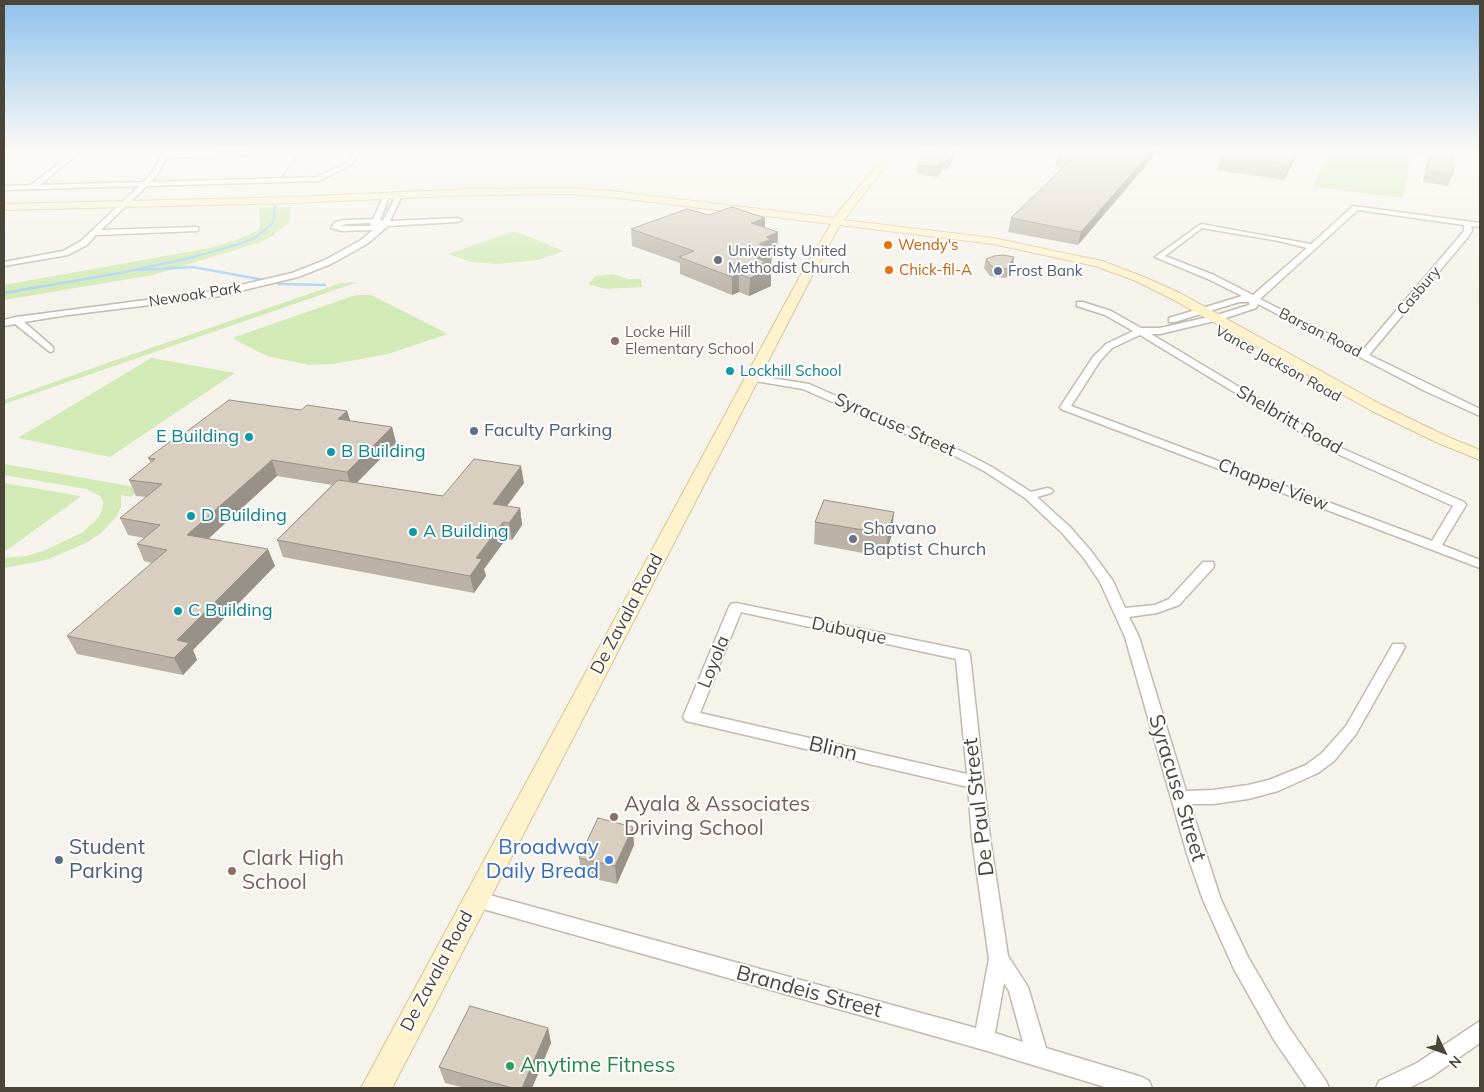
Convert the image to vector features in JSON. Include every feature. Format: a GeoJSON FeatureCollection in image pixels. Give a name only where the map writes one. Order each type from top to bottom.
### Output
{"type":"FeatureCollection","features":[{"type":"Feature","properties":{"kind":"main road","name":"Vance Jackson Road"},"geometry":{"type":"LineString","coordinates":[[4,217],[120,208],[319,200]]}},
{"type":"Feature","properties":{"kind":"main road","name":"Vance Jackson Road"},"geometry":{"type":"LineString","coordinates":[[659,200],[998,242],[1098,263],[1140,279],[1396,429],[1480,466]]}},
{"type":"Feature","properties":{"kind":"main road","name":"De Zavala Road"},"geometry":{"type":"LineString","coordinates":[[376,1088],[752,378],[837,222],[854,200]]}},
{"type":"Feature","properties":{"kind":"main road","name":"Vance Jackson Road"},"geometry":{"type":"LineString","coordinates":[[4,207],[120,208]]}},
{"type":"Feature","properties":{"kind":"main road","name":"Vance Jackson Road"},"geometry":{"type":"LineString","coordinates":[[1202,316],[1377,408],[1443,440],[1480,455]]}},
{"type":"Feature","properties":{"kind":"street"},"geometry":{"type":"LineString","coordinates":[[4,264],[64,253],[84,243],[128,200]]}},
{"type":"Feature","properties":{"kind":"street"},"geometry":{"type":"LineString","coordinates":[[374,227],[390,200]]}},
{"type":"Feature","properties":{"kind":"street","name":"Newoak Park"},"geometry":{"type":"LineString","coordinates":[[4,323],[215,294],[295,275],[328,262],[364,242],[374,227],[386,224],[391,200]]}},
{"type":"Feature","properties":{"kind":"street"},"geometry":{"type":"LineString","coordinates":[[1140,331],[1158,331],[1170,328],[1202,316],[1238,299],[1254,299],[1356,208],[1480,225]]}},
{"type":"Feature","properties":{"kind":"street"},"geometry":{"type":"LineString","coordinates":[[374,227],[386,224],[458,220]]}},
{"type":"Feature","properties":{"kind":"street","name":"Casbury"},"geometry":{"type":"LineString","coordinates":[[1363,355],[1371,348],[1465,235],[1468,231],[1467,223]]}},
{"type":"Feature","properties":{"kind":"street","name":"Barsan Road"},"geometry":{"type":"LineString","coordinates":[[1314,247],[1201,226],[1159,257],[1210,277],[1480,413]]}},
{"type":"Feature","properties":{"kind":"street"},"geometry":{"type":"LineString","coordinates":[[94,233],[195,229]]}},
{"type":"Feature","properties":{"kind":"street"},"geometry":{"type":"LineString","coordinates":[[1140,331],[1145,326],[1244,310],[1253,306],[1254,299]]}},
{"type":"Feature","properties":{"kind":"street","name":"Shelbritt Road"},"geometry":{"type":"LineString","coordinates":[[1080,304],[1108,313],[1140,331],[1337,450],[1460,505],[1435,547]]}},
{"type":"Feature","properties":{"kind":"street"},"geometry":{"type":"LineString","coordinates":[[1229,304],[1244,310]]}},
{"type":"Feature","properties":{"kind":"street"},"geometry":{"type":"LineString","coordinates":[[16,320],[50,349]]}},
{"type":"Feature","properties":{"kind":"street"},"geometry":{"type":"LineString","coordinates":[[1160,323],[1170,328]]}},
{"type":"Feature","properties":{"kind":"street","name":"Chappel View"},"geometry":{"type":"LineString","coordinates":[[1140,331],[1118,340],[1101,353],[1065,407],[1480,564]]}},
{"type":"Feature","properties":{"kind":"street","name":"Syracuse Street"},"geometry":{"type":"LineString","coordinates":[[752,378],[806,386],[959,454],[988,469],[1029,496],[1066,530],[1087,554],[1106,581],[1132,637],[1179,798],[1212,900],[1241,963],[1281,1033],[1319,1088]]}},
{"type":"Feature","properties":{"kind":"street"},"geometry":{"type":"LineString","coordinates":[[1029,496],[1047,490]]}},
{"type":"Feature","properties":{"kind":"street"},"geometry":{"type":"LineString","coordinates":[[1122,613],[1158,609],[1174,602],[1208,565]]}},
{"type":"Feature","properties":{"kind":"street","name":"Dubuque"},"geometry":{"type":"LineString","coordinates":[[736,607],[963,655]]}},
{"type":"Feature","properties":{"kind":"street","name":"Loyola"},"geometry":{"type":"LineString","coordinates":[[691,717],[736,607]]}},
{"type":"Feature","properties":{"kind":"street"},"geometry":{"type":"LineString","coordinates":[[1179,798],[1213,797],[1248,792],[1272,786],[1312,769],[1328,757],[1351,730],[1398,647]]}},
{"type":"Feature","properties":{"kind":"street","name":"De Paul Street"},"geometry":{"type":"LineString","coordinates":[[963,655],[974,782],[999,959],[984,1040]]}},
{"type":"Feature","properties":{"kind":"street","name":"Blinn"},"geometry":{"type":"LineString","coordinates":[[691,717],[974,782]]}},
{"type":"Feature","properties":{"kind":"street","name":"Brandeis Street"},"geometry":{"type":"LineString","coordinates":[[475,899],[984,1040],[1142,1088]]}},
{"type":"Feature","properties":{"kind":"street","name":"De Paul Street"},"geometry":{"type":"LineString","coordinates":[[999,959],[1018,987],[1038,1057]]}},
{"type":"Feature","properties":{"kind":"street"},"geometry":{"type":"LineString","coordinates":[[1386,1088],[1424,1070],[1480,1031]]}},
{"type":"Feature","properties":{"kind":"green space"},"geometry":{"type":"Polygon","coordinates":[[[291,207],[289,222],[271,237],[258,243],[153,275],[4,300],[4,285],[209,248],[236,240],[259,230],[259,208],[291,207]]]}},
{"type":"Feature","properties":{"kind":"green space"},"geometry":{"type":"Polygon","coordinates":[[[511,232],[517,232],[564,251],[538,260],[497,264],[471,262],[448,254],[511,232]]]}},
{"type":"Feature","properties":{"kind":"green space"},"geometry":{"type":"Polygon","coordinates":[[[613,274],[628,279],[641,279],[642,287],[605,289],[588,284],[596,276],[613,274]]]}},
{"type":"Feature","properties":{"kind":"green space"},"geometry":{"type":"Polygon","coordinates":[[[358,282],[4,404],[4,400],[110,362],[341,283],[358,282]]]}},
{"type":"Feature","properties":{"kind":"green space"},"geometry":{"type":"Polygon","coordinates":[[[356,295],[371,295],[448,334],[388,354],[333,364],[309,365],[267,356],[232,338],[356,295]]]}},
{"type":"Feature","properties":{"kind":"green space"},"geometry":{"type":"Polygon","coordinates":[[[151,358],[235,373],[110,457],[18,438],[151,358]]]}},
{"type":"Feature","properties":{"kind":"green space"},"geometry":{"type":"Polygon","coordinates":[[[4,464],[141,488],[131,497],[121,495],[121,507],[116,517],[101,533],[86,543],[46,560],[4,568],[4,558],[26,556],[46,550],[83,532],[98,518],[102,511],[103,502],[100,496],[86,489],[4,475],[4,464]]]}},
{"type":"Feature","properties":{"kind":"green space"},"geometry":{"type":"Polygon","coordinates":[[[4,483],[80,497],[7,550],[4,549],[4,483]]]}},
{"type":"Feature","properties":{"kind":"building"},"geometry":{"type":"Polygon","coordinates":[[[1030,200],[1109,200],[1081,232],[1011,218],[1030,200]]]}},
{"type":"Feature","properties":{"kind":"building"},"geometry":{"type":"Polygon","coordinates":[[[732,207],[765,218],[751,223],[778,232],[766,237],[771,239],[759,244],[772,248],[752,256],[766,262],[760,264],[771,268],[750,278],[739,274],[732,277],[679,257],[694,251],[631,229],[687,209],[709,215],[732,207]]]}},
{"type":"Feature","properties":{"kind":"building"},"geometry":{"type":"Polygon","coordinates":[[[994,256],[1014,257],[1007,269],[992,267],[986,259],[994,256]]]}},
{"type":"Feature","properties":{"kind":"building"},"geometry":{"type":"Polygon","coordinates":[[[229,400],[301,410],[307,405],[347,411],[338,419],[392,427],[347,472],[272,460],[187,535],[268,549],[177,640],[189,643],[174,658],[67,636],[167,550],[137,544],[160,525],[120,518],[162,484],[129,480],[155,459],[148,458],[229,400]]]}},
{"type":"Feature","properties":{"kind":"building","name":"A Building"},"geometry":{"type":"Polygon","coordinates":[[[474,459],[521,466],[493,504],[520,508],[509,523],[503,522],[476,558],[482,559],[470,576],[277,540],[338,480],[443,496],[474,459]]]}},
{"type":"Feature","properties":{"kind":"building"},"geometry":{"type":"Polygon","coordinates":[[[824,500],[894,512],[888,534],[815,522],[824,500]]]}},
{"type":"Feature","properties":{"kind":"building"},"geometry":{"type":"Polygon","coordinates":[[[598,818],[633,827],[615,866],[579,858],[598,818]]]}},
{"type":"Feature","properties":{"kind":"building"},"geometry":{"type":"Polygon","coordinates":[[[470,1006],[548,1028],[522,1088],[512,1088],[439,1067],[470,1006]]]}},
{"type":"Feature","properties":{"kind":"waterway"},"geometry":{"type":"LineString","coordinates":[[190,258],[239,244],[256,237],[273,223],[275,206]]}},
{"type":"Feature","properties":{"kind":"waterway"},"geometry":{"type":"LineString","coordinates":[[4,293],[120,273],[195,257]]}},
{"type":"Feature","properties":{"kind":"waterway"},"geometry":{"type":"LineString","coordinates":[[140,270],[193,267],[264,280]]}},
{"type":"Feature","properties":{"kind":"waterway"},"geometry":{"type":"LineString","coordinates":[[278,284],[325,285]]}},
{"type":"Feature","properties":{"kind":"place","name":"Wendy's"},"geometry":{"type":"Point","coordinates":[888,245]}},
{"type":"Feature","properties":{"kind":"place","name":"Univeristy United Methodist Church"},"geometry":{"type":"Point","coordinates":[718,260]}},
{"type":"Feature","properties":{"kind":"place","name":"Chick-fil-A"},"geometry":{"type":"Point","coordinates":[889,270]}},
{"type":"Feature","properties":{"kind":"place","name":"Frost Bank"},"geometry":{"type":"Point","coordinates":[998,271]}},
{"type":"Feature","properties":{"kind":"place","name":"Locke Hill Elementary School"},"geometry":{"type":"Point","coordinates":[615,341]}},
{"type":"Feature","properties":{"kind":"place","name":"Lockhill School"},"geometry":{"type":"Point","coordinates":[730,371]}},
{"type":"Feature","properties":{"kind":"place","name":"Faculty Parking"},"geometry":{"type":"Point","coordinates":[474,431]}},
{"type":"Feature","properties":{"kind":"place","name":"E Building"},"geometry":{"type":"Point","coordinates":[249,437]}},
{"type":"Feature","properties":{"kind":"place","name":"B Building"},"geometry":{"type":"Point","coordinates":[331,452]}},
{"type":"Feature","properties":{"kind":"place","name":"D Building"},"geometry":{"type":"Point","coordinates":[191,516]}},
{"type":"Feature","properties":{"kind":"place","name":"A Building"},"geometry":{"type":"Point","coordinates":[413,532]}},
{"type":"Feature","properties":{"kind":"place","name":"Shavano Baptist Church"},"geometry":{"type":"Point","coordinates":[853,539]}},
{"type":"Feature","properties":{"kind":"place","name":"C Building"},"geometry":{"type":"Point","coordinates":[178,611]}},
{"type":"Feature","properties":{"kind":"place","name":"Ayala & Associates Driving School"},"geometry":{"type":"Point","coordinates":[614,817]}},
{"type":"Feature","properties":{"kind":"place","name":"Student Parking"},"geometry":{"type":"Point","coordinates":[59,860]}},
{"type":"Feature","properties":{"kind":"place","name":"Broadway Daily Bread"},"geometry":{"type":"Point","coordinates":[609,860]}},
{"type":"Feature","properties":{"kind":"place","name":"Clark High School"},"geometry":{"type":"Point","coordinates":[232,871]}},
{"type":"Feature","properties":{"kind":"place","name":"Anytime Fitness"},"geometry":{"type":"Point","coordinates":[510,1066]}}]}
